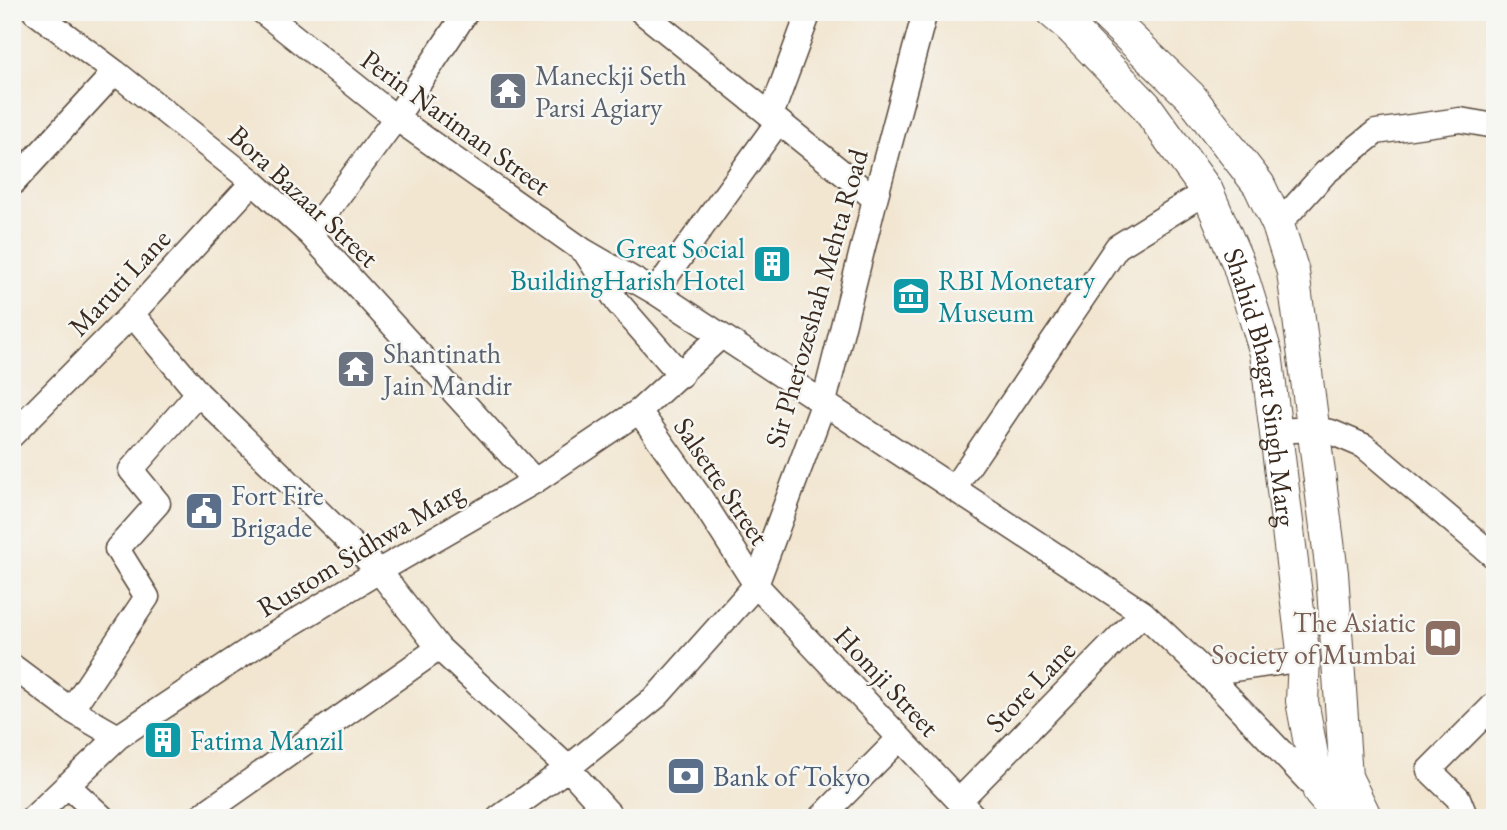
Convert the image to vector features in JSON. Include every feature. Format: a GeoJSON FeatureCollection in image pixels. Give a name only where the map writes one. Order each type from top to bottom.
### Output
{"type":"FeatureCollection","features":[{"type":"Feature","properties":{"kind":"main road","name":"Shahid Bhagat Singh Marg"},"geometry":{"type":"LineString","coordinates":[[1052,12],[1070,27],[1145,105],[1207,191],[1238,263],[1266,353],[1304,659],[1302,701],[1319,792],[1351,814]]}},
{"type":"Feature","properties":{"kind":"main road","name":"Shahid Bhagat Singh Marg"},"geometry":{"type":"LineString","coordinates":[[1103,12],[1190,96],[1259,185],[1278,225],[1293,272],[1332,573],[1351,814]]}},
{"type":"Feature","properties":{"kind":"street","name":"Bora Bazaar Street"},"geometry":{"type":"LineString","coordinates":[[35,12],[253,182],[310,234],[535,481]]}},
{"type":"Feature","properties":{"kind":"street","name":"Perin Nariman Street"},"geometry":{"type":"LineString","coordinates":[[262,12],[396,118],[584,251],[655,292],[1143,613],[1206,673],[1319,792]]}},
{"type":"Feature","properties":{"kind":"street"},"geometry":{"type":"LineString","coordinates":[[310,234],[396,118],[466,12]]}},
{"type":"Feature","properties":{"kind":"street"},"geometry":{"type":"LineString","coordinates":[[655,292],[774,118],[809,12]]}},
{"type":"Feature","properties":{"kind":"street","name":"Sir Pherozeshah Mehta Road"},"geometry":{"type":"LineString","coordinates":[[499,818],[568,768],[657,696],[756,585],[824,402],[926,12]]}},
{"type":"Feature","properties":{"kind":"street"},"geometry":{"type":"LineString","coordinates":[[648,14],[875,199]]}},
{"type":"Feature","properties":{"kind":"street"},"geometry":{"type":"LineString","coordinates":[[12,184],[115,72]]}},
{"type":"Feature","properties":{"kind":"street"},"geometry":{"type":"LineString","coordinates":[[1278,225],[1325,173],[1376,132],[1460,120],[1495,127]]}},
{"type":"Feature","properties":{"kind":"street","name":"Maruti Lane"},"geometry":{"type":"LineString","coordinates":[[19,428],[132,314],[253,182]]}},
{"type":"Feature","properties":{"kind":"street"},"geometry":{"type":"LineString","coordinates":[[954,488],[1116,247],[1207,191]]}},
{"type":"Feature","properties":{"kind":"street","name":"Perin Nariman Street"},"geometry":{"type":"LineString","coordinates":[[584,251],[618,303],[681,375]]}},
{"type":"Feature","properties":{"kind":"street"},"geometry":{"type":"LineString","coordinates":[[132,314],[198,393],[379,570],[439,648],[568,768],[613,818]]}},
{"type":"Feature","properties":{"kind":"street","name":"Rustom Sidhwa Marg"},"geometry":{"type":"LineString","coordinates":[[33,818],[118,737],[255,646],[379,570],[535,481],[639,411],[721,336]]}},
{"type":"Feature","properties":{"kind":"street"},"geometry":{"type":"LineString","coordinates":[[71,710],[147,597],[117,548],[158,503],[131,470],[198,393]]}},
{"type":"Feature","properties":{"kind":"street","name":"Salsette Street"},"geometry":{"type":"LineString","coordinates":[[639,411],[701,499],[756,585]]}},
{"type":"Feature","properties":{"kind":"street"},"geometry":{"type":"LineString","coordinates":[[1276,432],[1313,429],[1331,432],[1364,446],[1495,557]]}},
{"type":"Feature","properties":{"kind":"street","name":"Homji Street"},"geometry":{"type":"LineString","coordinates":[[756,585],[967,810]]}},
{"type":"Feature","properties":{"kind":"street","name":"Store Lane"},"geometry":{"type":"LineString","coordinates":[[967,810],[1143,613]]}},
{"type":"Feature","properties":{"kind":"street"},"geometry":{"type":"LineString","coordinates":[[198,818],[439,648]]}},
{"type":"Feature","properties":{"kind":"street"},"geometry":{"type":"LineString","coordinates":[[1206,673],[1304,659]]}},
{"type":"Feature","properties":{"kind":"street"},"geometry":{"type":"LineString","coordinates":[[12,666],[71,710],[118,737]]}},
{"type":"Feature","properties":{"kind":"street"},"geometry":{"type":"LineString","coordinates":[[1466,818],[1458,798],[1429,769],[1495,704]]}},
{"type":"Feature","properties":{"kind":"street"},"geometry":{"type":"LineString","coordinates":[[821,818],[900,738]]}},
{"type":"Feature","properties":{"kind":"street"},"geometry":{"type":"LineString","coordinates":[[67,785],[103,818]]}},
{"type":"Feature","properties":{"kind":"place","name":"Maneckji Seth Parsi Agiary"},"geometry":{"type":"Point","coordinates":[508,91]}},
{"type":"Feature","properties":{"kind":"place","name":"Great Social BuildingHarish Hotel"},"geometry":{"type":"Point","coordinates":[772,264]}},
{"type":"Feature","properties":{"kind":"place","name":"RBI Monetary Museum"},"geometry":{"type":"Point","coordinates":[911,296]}},
{"type":"Feature","properties":{"kind":"place","name":"Shantinath Jain Mandir"},"geometry":{"type":"Point","coordinates":[356,369]}},
{"type":"Feature","properties":{"kind":"place","name":"Fort Fire Brigade"},"geometry":{"type":"Point","coordinates":[204,511]}},
{"type":"Feature","properties":{"kind":"place","name":"The Asiatic Society of Mumbai"},"geometry":{"type":"Point","coordinates":[1443,638]}},
{"type":"Feature","properties":{"kind":"place","name":"Fatima Manzil"},"geometry":{"type":"Point","coordinates":[163,740]}},
{"type":"Feature","properties":{"kind":"place","name":"Bank of Tokyo"},"geometry":{"type":"Point","coordinates":[686,776]}}]}
